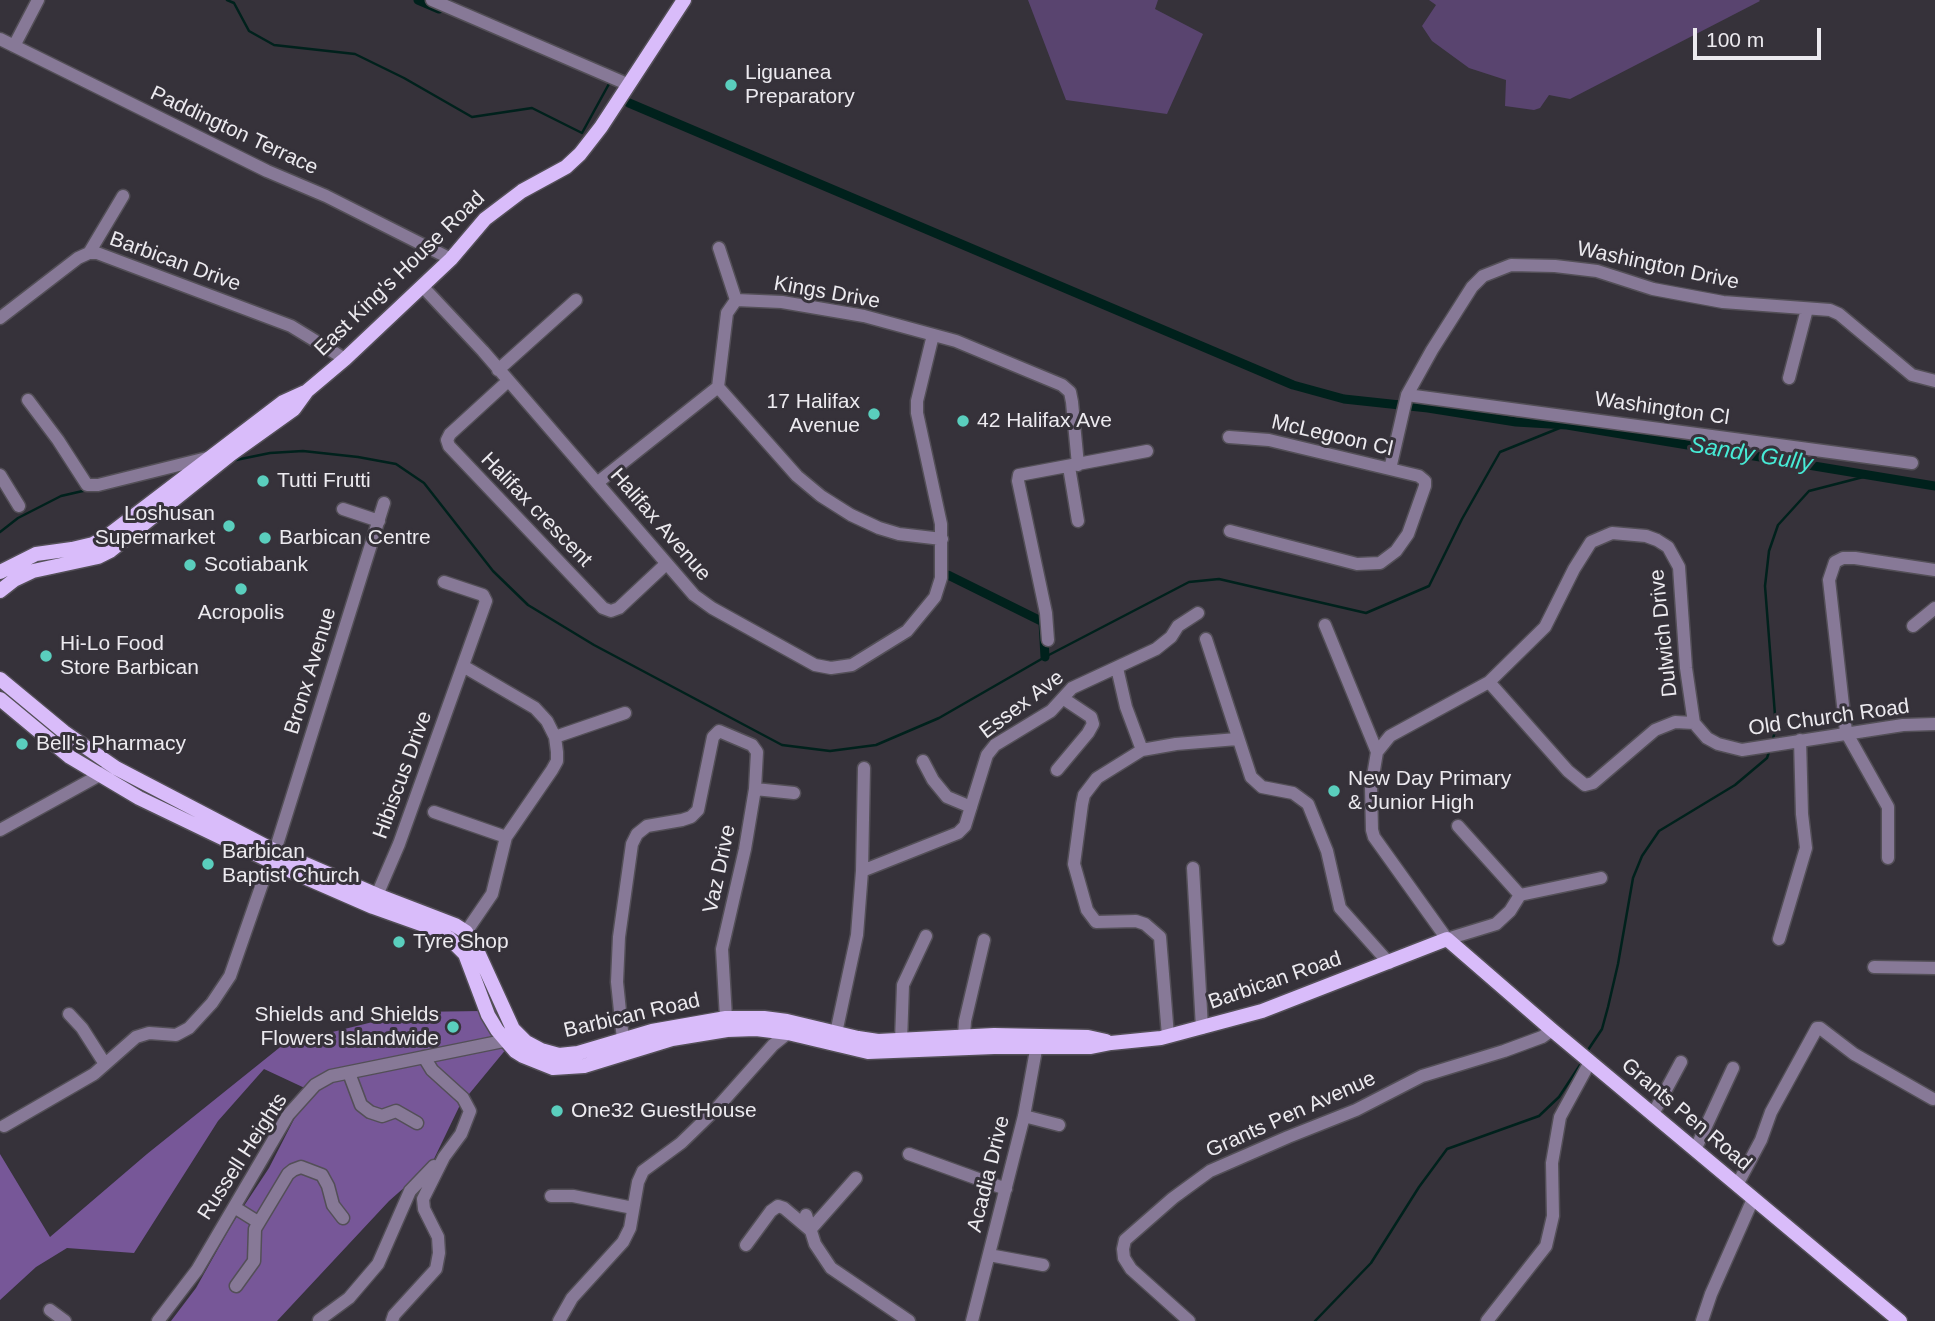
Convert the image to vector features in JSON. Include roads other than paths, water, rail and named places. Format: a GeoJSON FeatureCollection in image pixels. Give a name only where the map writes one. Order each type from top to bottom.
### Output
{"type":"FeatureCollection","features":[{"type":"Feature","properties":{"kind":"main road","name":"East King's House Road"},"geometry":{"type":"LineString","coordinates":[[0,572],[36,554],[93,544],[117,530],[283,402],[307,391],[451,259],[485,219],[522,191],[566,167],[601,127],[684,0]]}},
{"type":"Feature","properties":{"kind":"main road","name":"East King's House Road"},"geometry":{"type":"LineString","coordinates":[[0,591],[14,580],[33,571],[98,557],[110,551],[231,454],[294,410],[307,391]]}},
{"type":"Feature","properties":{"kind":"main road","name":"Barbican Road"},"geometry":{"type":"LineString","coordinates":[[0,679],[64,732],[116,768],[272,856],[373,907],[432,928],[449,937],[465,954],[488,1015],[513,1039],[541,1050],[559,1055],[578,1053],[694,1022],[726,1018],[787,1021],[858,1038],[901,1041],[964,1036],[1038,1041]]}},
{"type":"Feature","properties":{"kind":"main road","name":"Barbican Road"},"geometry":{"type":"LineString","coordinates":[[0,699],[70,757],[150,803],[272,856],[455,925],[466,932],[477,948],[507,1018],[515,1051],[553,1068],[584,1066],[695,1033],[756,1029],[788,1033],[868,1052],[1088,1037],[1111,1042],[1168,1036],[1262,1011],[1447,939]]}},
{"type":"Feature","properties":{"kind":"main road","name":"Grants Pen Road"},"geometry":{"type":"LineString","coordinates":[[1447,939],[1900,1321]]}},
{"type":"Feature","properties":{"kind":"street"},"geometry":{"type":"LineString","coordinates":[[14,46],[38,0]]}},
{"type":"Feature","properties":{"kind":"street"},"geometry":{"type":"LineString","coordinates":[[432,0],[627,84]]}},
{"type":"Feature","properties":{"kind":"street","name":"Paddington Terrace"},"geometry":{"type":"LineString","coordinates":[[0,38],[451,259]]}},
{"type":"Feature","properties":{"kind":"street"},"geometry":{"type":"LineString","coordinates":[[89,253],[123,196]]}},
{"type":"Feature","properties":{"kind":"street"},"geometry":{"type":"LineString","coordinates":[[597,483],[718,387],[727,313],[736,300],[719,248]]}},
{"type":"Feature","properties":{"kind":"street","name":"Barbican Drive"},"geometry":{"type":"LineString","coordinates":[[0,318],[78,258],[89,253],[104,255],[291,326],[345,359]]}},
{"type":"Feature","properties":{"kind":"street","name":"Washington Drive"},"geometry":{"type":"LineString","coordinates":[[1390,469],[1407,396],[1432,350],[1468,293],[1483,276],[1511,265],[1597,271],[1653,289],[1723,302],[1820,308],[1839,314],[1912,376],[1935,381]]}},
{"type":"Feature","properties":{"kind":"street","name":"Halifax Avenue"},"geometry":{"type":"LineString","coordinates":[[423,286],[694,595],[712,608],[815,665],[831,668],[852,665],[907,631],[935,597],[941,578],[942,524],[917,413],[917,401],[933,335]]}},
{"type":"Feature","properties":{"kind":"street"},"geometry":{"type":"LineString","coordinates":[[498,370],[576,300]]}},
{"type":"Feature","properties":{"kind":"street","name":"Kings Drive"},"geometry":{"type":"LineString","coordinates":[[736,300],[782,302],[837,311],[933,335],[956,341],[1062,385],[1070,392],[1078,521]]}},
{"type":"Feature","properties":{"kind":"street"},"geometry":{"type":"LineString","coordinates":[[1789,378],[1807,309]]}},
{"type":"Feature","properties":{"kind":"street","name":"Halifax crescent"},"geometry":{"type":"LineString","coordinates":[[508,381],[450,433],[447,439],[449,446],[603,608],[611,611],[619,608],[666,564]]}},
{"type":"Feature","properties":{"kind":"street"},"geometry":{"type":"LineString","coordinates":[[718,387],[791,469],[821,496],[851,515],[879,528],[899,534],[942,539]]}},
{"type":"Feature","properties":{"kind":"street","name":"Washington Cl"},"geometry":{"type":"LineString","coordinates":[[1407,396],[1912,463]]}},
{"type":"Feature","properties":{"kind":"street"},"geometry":{"type":"LineString","coordinates":[[28,400],[87,485],[98,485],[206,459]]}},
{"type":"Feature","properties":{"kind":"street","name":"McLegoon Cl"},"geometry":{"type":"LineString","coordinates":[[1228,437],[1269,440],[1419,476],[1425,481],[1425,490],[1408,534],[1396,551],[1380,563],[1357,565],[1230,531]]}},
{"type":"Feature","properties":{"kind":"street"},"geometry":{"type":"LineString","coordinates":[[1048,640],[1046,613],[1018,481],[1019,475],[1147,451]]}},
{"type":"Feature","properties":{"kind":"street"},"geometry":{"type":"LineString","coordinates":[[0,475],[19,506]]}},
{"type":"Feature","properties":{"kind":"street","name":"Bronx Avenue"},"geometry":{"type":"LineString","coordinates":[[4,1126],[94,1074],[136,1037],[149,1033],[176,1035],[189,1028],[212,1003],[230,976],[272,856],[384,503]]}},
{"type":"Feature","properties":{"kind":"street"},"geometry":{"type":"LineString","coordinates":[[343,509],[379,521]]}},
{"type":"Feature","properties":{"kind":"street","name":"Dulwich Drive"},"geometry":{"type":"LineString","coordinates":[[1377,752],[1390,736],[1489,682],[1545,626],[1591,542],[1612,533],[1646,536],[1668,547],[1679,567],[1686,668],[1694,723]]}},
{"type":"Feature","properties":{"kind":"street"},"geometry":{"type":"LineString","coordinates":[[1888,858],[1888,807],[1846,733],[1829,590],[1830,572],[1835,562],[1843,558],[1935,570]]}},
{"type":"Feature","properties":{"kind":"street","name":"Hibiscus Drive"},"geometry":{"type":"LineString","coordinates":[[377,895],[399,844],[486,601],[483,595],[444,582]]}},
{"type":"Feature","properties":{"kind":"street"},"geometry":{"type":"LineString","coordinates":[[1913,626],[1935,608]]}},
{"type":"Feature","properties":{"kind":"street","name":"Essex Ave"},"geometry":{"type":"LineString","coordinates":[[862,871],[958,833],[965,826],[990,750],[1051,711],[1072,688],[1156,649],[1171,637],[1178,626],[1198,613]]}},
{"type":"Feature","properties":{"kind":"street"},"geometry":{"type":"LineString","coordinates":[[1325,625],[1377,752],[1371,788],[1374,837],[1447,939],[1496,924],[1510,911],[1520,895],[1601,878]]}},
{"type":"Feature","properties":{"kind":"street"},"geometry":{"type":"LineString","coordinates":[[1206,639],[1246,765],[1256,783],[1262,787],[1299,795],[1308,804],[1327,851],[1340,908],[1389,962]]}},
{"type":"Feature","properties":{"kind":"street"},"geometry":{"type":"LineString","coordinates":[[463,666],[535,708],[547,720],[555,737],[556,761],[506,837],[492,894],[466,932]]}},
{"type":"Feature","properties":{"kind":"street"},"geometry":{"type":"LineString","coordinates":[[1116,668],[1126,707],[1142,750]]}},
{"type":"Feature","properties":{"kind":"street"},"geometry":{"type":"LineString","coordinates":[[1489,682],[1568,771],[1585,785],[1593,783],[1655,730],[1675,722],[1694,723]]}},
{"type":"Feature","properties":{"kind":"street"},"geometry":{"type":"LineString","coordinates":[[1057,771],[1093,724],[1091,718],[1064,699]]}},
{"type":"Feature","properties":{"kind":"street"},"geometry":{"type":"LineString","coordinates":[[555,737],[625,713]]}},
{"type":"Feature","properties":{"kind":"street","name":"Old Church Road"},"geometry":{"type":"LineString","coordinates":[[1694,723],[1707,738],[1718,744],[1742,750],[1903,725],[1935,724]]}},
{"type":"Feature","properties":{"kind":"street","name":"Vaz Drive"},"geometry":{"type":"LineString","coordinates":[[623,1040],[617,982],[619,937],[632,844],[637,834],[647,826],[691,817],[698,810],[714,735],[719,731],[752,745],[757,752],[755,789],[745,849],[722,949],[726,1018]]}},
{"type":"Feature","properties":{"kind":"street"},"geometry":{"type":"LineString","coordinates":[[1168,1036],[1160,937],[1145,924],[1136,921],[1096,922],[1087,910],[1074,864],[1084,795],[1097,778],[1142,750],[1237,739]]}},
{"type":"Feature","properties":{"kind":"street"},"geometry":{"type":"LineString","coordinates":[[1779,939],[1807,848],[1802,814],[1800,740]]}},
{"type":"Feature","properties":{"kind":"street"},"geometry":{"type":"LineString","coordinates":[[923,761],[947,797],[971,807]]}},
{"type":"Feature","properties":{"kind":"street"},"geometry":{"type":"LineString","coordinates":[[0,830],[116,768]]}},
{"type":"Feature","properties":{"kind":"street"},"geometry":{"type":"LineString","coordinates":[[836,1033],[857,935],[862,871],[864,768]]}},
{"type":"Feature","properties":{"kind":"street"},"geometry":{"type":"LineString","coordinates":[[755,789],[794,793]]}},
{"type":"Feature","properties":{"kind":"street"},"geometry":{"type":"LineString","coordinates":[[434,812],[506,837]]}},
{"type":"Feature","properties":{"kind":"street"},"geometry":{"type":"LineString","coordinates":[[1458,826],[1520,895]]}},
{"type":"Feature","properties":{"kind":"street"},"geometry":{"type":"LineString","coordinates":[[1194,868],[1202,1028]]}},
{"type":"Feature","properties":{"kind":"street"},"geometry":{"type":"LineString","coordinates":[[901,1041],[903,985],[926,936]]}},
{"type":"Feature","properties":{"kind":"street"},"geometry":{"type":"LineString","coordinates":[[964,1036],[984,940]]}},
{"type":"Feature","properties":{"kind":"street"},"geometry":{"type":"LineString","coordinates":[[1874,967],[1935,968]]}},
{"type":"Feature","properties":{"kind":"street"},"geometry":{"type":"LineString","coordinates":[[69,1014],[79,1023],[105,1064]]}},
{"type":"Feature","properties":{"kind":"street"},"geometry":{"type":"LineString","coordinates":[[1737,1185],[1761,1140],[1771,1112],[1817,1028],[1854,1054],[1933,1099]]}},
{"type":"Feature","properties":{"kind":"street","name":"Grants Pen Avenue"},"geometry":{"type":"LineString","coordinates":[[1189,1321],[1131,1269],[1124,1258],[1125,1240],[1173,1198],[1210,1171],[1356,1110],[1422,1076],[1504,1051],[1542,1037],[1552,1030]]}},
{"type":"Feature","properties":{"kind":"street"},"geometry":{"type":"LineString","coordinates":[[559,1321],[572,1298],[623,1242],[630,1228],[638,1182],[643,1171],[681,1143],[716,1109],[773,1045],[788,1033]]}},
{"type":"Feature","properties":{"kind":"street","name":"Russell Heights"},"geometry":{"type":"LineString","coordinates":[[158,1321],[197,1270],[288,1115],[315,1085],[331,1076],[513,1039]]}},
{"type":"Feature","properties":{"kind":"street","name":"Acadia Drive"},"geometry":{"type":"LineString","coordinates":[[972,1321],[1024,1116],[1038,1041]]}},
{"type":"Feature","properties":{"kind":"street"},"geometry":{"type":"LineString","coordinates":[[319,1320],[349,1297],[378,1264],[410,1191],[444,1157],[461,1135],[470,1111],[463,1098],[432,1070],[424,1058]]}},
{"type":"Feature","properties":{"kind":"street"},"geometry":{"type":"LineString","coordinates":[[1487,1321],[1546,1246],[1553,1216],[1552,1163],[1560,1117],[1590,1062]]}},
{"type":"Feature","properties":{"kind":"street"},"geometry":{"type":"LineString","coordinates":[[1653,1114],[1681,1062]]}},
{"type":"Feature","properties":{"kind":"street"},"geometry":{"type":"LineString","coordinates":[[1695,1150],[1733,1068]]}},
{"type":"Feature","properties":{"kind":"street"},"geometry":{"type":"LineString","coordinates":[[349,1073],[361,1105],[370,1112],[383,1116],[396,1111],[417,1123]]}},
{"type":"Feature","properties":{"kind":"street"},"geometry":{"type":"LineString","coordinates":[[1024,1116],[1059,1125]]}},
{"type":"Feature","properties":{"kind":"street"},"geometry":{"type":"LineString","coordinates":[[909,1154],[1006,1189]]}},
{"type":"Feature","properties":{"kind":"street"},"geometry":{"type":"LineString","coordinates":[[392,1321],[394,1315],[436,1269],[438,1237],[424,1209],[423,1199],[444,1157]]}},
{"type":"Feature","properties":{"kind":"street"},"geometry":{"type":"LineString","coordinates":[[236,1286],[254,1261],[254,1234],[258,1222],[288,1174],[301,1167],[322,1175],[333,1205],[343,1218]]}},
{"type":"Feature","properties":{"kind":"street"},"geometry":{"type":"LineString","coordinates":[[810,1230],[856,1178]]}},
{"type":"Feature","properties":{"kind":"street"},"geometry":{"type":"LineString","coordinates":[[551,1196],[573,1196],[633,1208]]}},
{"type":"Feature","properties":{"kind":"street"},"geometry":{"type":"LineString","coordinates":[[1702,1321],[1711,1294],[1753,1199]]}},
{"type":"Feature","properties":{"kind":"street"},"geometry":{"type":"LineString","coordinates":[[746,1245],[778,1206],[785,1208],[810,1230]]}},
{"type":"Feature","properties":{"kind":"street"},"geometry":{"type":"LineString","coordinates":[[234,1207],[258,1222]]}},
{"type":"Feature","properties":{"kind":"street"},"geometry":{"type":"LineString","coordinates":[[806,1215],[823,1258],[831,1268],[909,1321]]}},
{"type":"Feature","properties":{"kind":"street"},"geometry":{"type":"LineString","coordinates":[[989,1255],[1043,1265]]}},
{"type":"Feature","properties":{"kind":"street"},"geometry":{"type":"LineString","coordinates":[[50,1310],[65,1321]]}},
{"type":"Feature","properties":{"kind":"waterway"},"geometry":{"type":"LineString","coordinates":[[227,0],[234,3],[249,31],[274,45],[355,54],[472,117],[532,108],[582,133],[610,82]]}},
{"type":"Feature","properties":{"kind":"waterway"},"geometry":{"type":"LineString","coordinates":[[418,0],[439,9]]}},
{"type":"Feature","properties":{"kind":"waterway","name":"Sandy Gully"},"geometry":{"type":"LineString","coordinates":[[629,103],[1293,385],[1344,399],[1428,408],[1516,422],[1567,425],[1935,486]]}},
{"type":"Feature","properties":{"kind":"waterway"},"geometry":{"type":"LineString","coordinates":[[231,461],[270,453],[303,451],[396,464],[424,483],[493,571],[528,605],[594,645],[782,745],[830,751],[876,745],[939,718],[1045,657],[1189,582],[1219,579],[1366,613],[1429,586],[1462,519],[1500,452],[1567,425]]}},
{"type":"Feature","properties":{"kind":"waterway"},"geometry":{"type":"LineString","coordinates":[[166,474],[183,471]]}},
{"type":"Feature","properties":{"kind":"waterway"},"geometry":{"type":"LineString","coordinates":[[1772,742],[1776,728],[1765,586],[1769,551],[1778,525],[1809,491],[1871,475]]}},
{"type":"Feature","properties":{"kind":"waterway"},"geometry":{"type":"LineString","coordinates":[[0,532],[18,518],[61,496],[87,490]]}},
{"type":"Feature","properties":{"kind":"waterway"},"geometry":{"type":"LineString","coordinates":[[948,575],[1043,622],[1045,657]]}},
{"type":"Feature","properties":{"kind":"waterway"},"geometry":{"type":"LineString","coordinates":[[1588,1050],[1602,1029],[1618,964],[1633,878],[1642,856],[1659,831],[1735,785],[1767,758],[1769,752]]}},
{"type":"Feature","properties":{"kind":"waterway"},"geometry":{"type":"LineString","coordinates":[[1315,1321],[1371,1263],[1419,1187],[1447,1149],[1539,1116],[1559,1097],[1582,1062]]}},
{"type":"Feature","properties":{"kind":"place","name":"Liguanea Preparatory"},"geometry":{"type":"Point","coordinates":[731,85]}},
{"type":"Feature","properties":{"kind":"place","name":"17 Halifax Avenue"},"geometry":{"type":"Point","coordinates":[874,414]}},
{"type":"Feature","properties":{"kind":"place","name":"42 Halifax Ave"},"geometry":{"type":"Point","coordinates":[963,421]}},
{"type":"Feature","properties":{"kind":"place","name":"Tutti Frutti"},"geometry":{"type":"Point","coordinates":[263,481]}},
{"type":"Feature","properties":{"kind":"place","name":"Loshusan Supermarket"},"geometry":{"type":"Point","coordinates":[229,526]}},
{"type":"Feature","properties":{"kind":"place","name":"Barbican Centre"},"geometry":{"type":"Point","coordinates":[265,538]}},
{"type":"Feature","properties":{"kind":"place","name":"Scotiabank"},"geometry":{"type":"Point","coordinates":[190,565]}},
{"type":"Feature","properties":{"kind":"place","name":"Acropolis"},"geometry":{"type":"Point","coordinates":[241,589]}},
{"type":"Feature","properties":{"kind":"place","name":"Hi-Lo Food Store Barbican"},"geometry":{"type":"Point","coordinates":[46,656]}},
{"type":"Feature","properties":{"kind":"place","name":"Bell's Pharmacy"},"geometry":{"type":"Point","coordinates":[22,744]}},
{"type":"Feature","properties":{"kind":"place","name":"New Day Primary & Junior High"},"geometry":{"type":"Point","coordinates":[1334,791]}},
{"type":"Feature","properties":{"kind":"place","name":"Barbican Baptist Church"},"geometry":{"type":"Point","coordinates":[208,864]}},
{"type":"Feature","properties":{"kind":"place","name":"Tyre Shop"},"geometry":{"type":"Point","coordinates":[399,942]}},
{"type":"Feature","properties":{"kind":"place","name":"Shields and Shields Flowers Islandwide"},"geometry":{"type":"Point","coordinates":[453,1027]}},
{"type":"Feature","properties":{"kind":"place","name":"One32 GuestHouse"},"geometry":{"type":"Point","coordinates":[557,1111]}}]}
